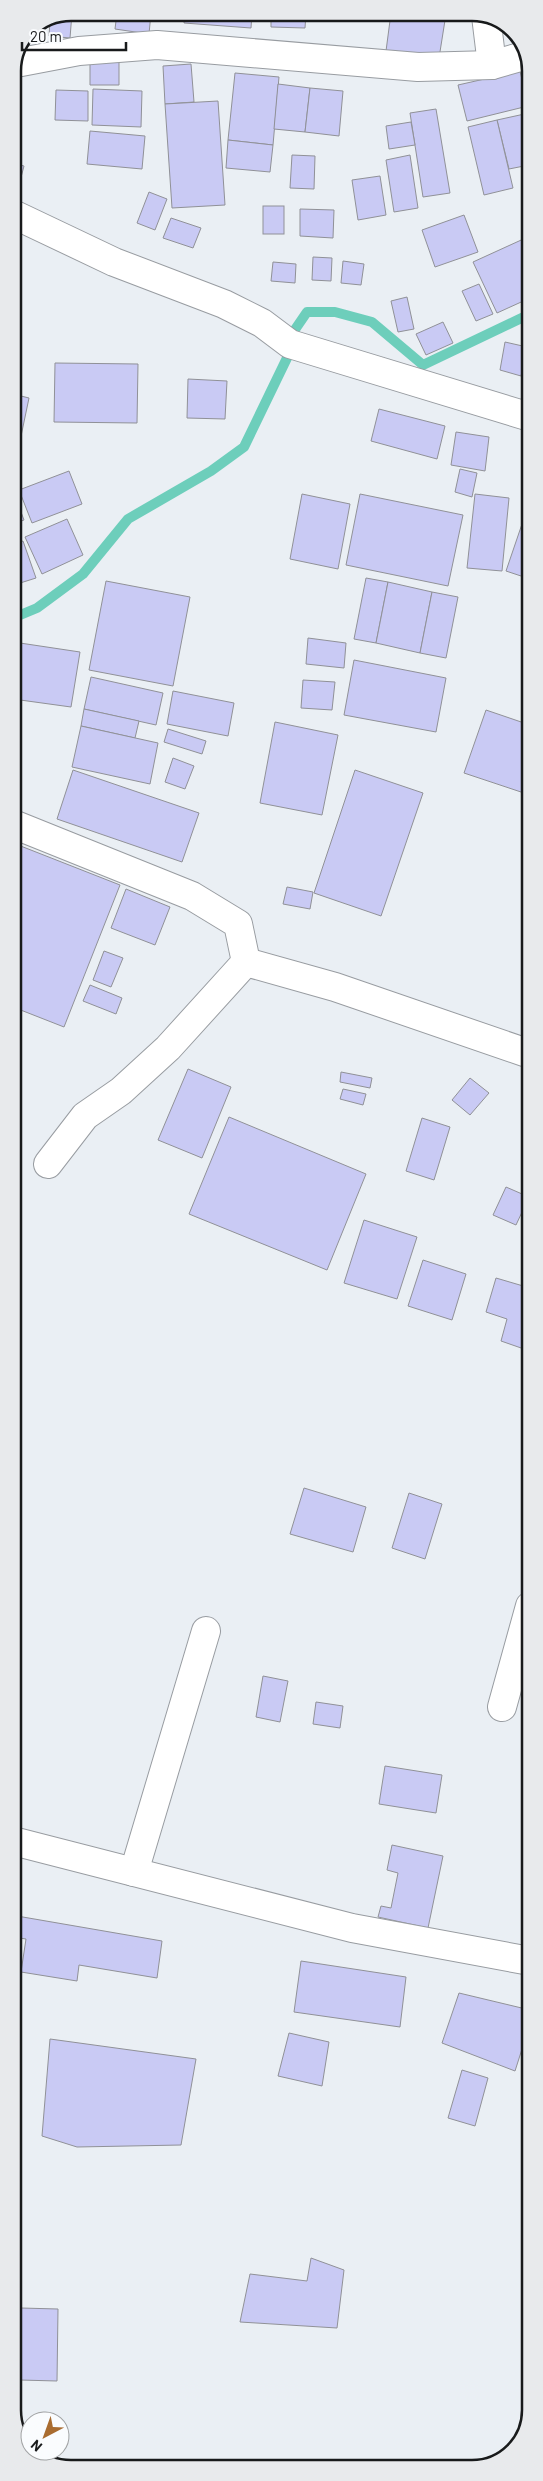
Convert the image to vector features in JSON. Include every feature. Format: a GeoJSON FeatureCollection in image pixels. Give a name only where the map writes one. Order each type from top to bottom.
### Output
{"type":"FeatureCollection","features":[{"type":"Feature","properties":{"kind":"street"},"geometry":{"type":"LineString","coordinates":[[487,24],[492,65]]}},
{"type":"Feature","properties":{"kind":"street"},"geometry":{"type":"LineString","coordinates":[[22,62],[79,51],[158,45],[418,67],[492,65],[520,57]]}},
{"type":"Feature","properties":{"kind":"street"},"geometry":{"type":"LineString","coordinates":[[21,218],[114,262],[224,304],[262,323],[290,344],[522,415]]}},
{"type":"Feature","properties":{"kind":"street"},"geometry":{"type":"LineString","coordinates":[[21,827],[192,896],[238,924],[246,962]]}},
{"type":"Feature","properties":{"kind":"street"},"geometry":{"type":"LineString","coordinates":[[246,962],[335,986],[522,1051]]}},
{"type":"Feature","properties":{"kind":"street"},"geometry":{"type":"LineString","coordinates":[[48,1164],[84,1116],[121,1091],[168,1048],[246,962]]}},
{"type":"Feature","properties":{"kind":"street"},"geometry":{"type":"LineString","coordinates":[[134,1872],[206,1631]]}},
{"type":"Feature","properties":{"kind":"street"},"geometry":{"type":"LineString","coordinates":[[502,1707],[522,1635]]}},
{"type":"Feature","properties":{"kind":"street"},"geometry":{"type":"LineString","coordinates":[[21,1843],[352,1928],[522,1960]]}},
{"type":"Feature","properties":{"kind":"building"},"geometry":{"type":"Polygon","coordinates":[[[71,21],[70,38],[49,36],[50,26],[71,21]]]}},
{"type":"Feature","properties":{"kind":"building"},"geometry":{"type":"Polygon","coordinates":[[[116,21],[150,21],[149,34],[115,29],[116,21]]]}},
{"type":"Feature","properties":{"kind":"building"},"geometry":{"type":"Polygon","coordinates":[[[184,21],[251,21],[251,28],[184,23],[184,21]]]}},
{"type":"Feature","properties":{"kind":"building"},"geometry":{"type":"Polygon","coordinates":[[[271,21],[305,21],[305,28],[271,27],[271,21]]]}},
{"type":"Feature","properties":{"kind":"building"},"geometry":{"type":"Polygon","coordinates":[[[390,21],[445,21],[439,58],[386,51],[390,21]]]}},
{"type":"Feature","properties":{"kind":"building"},"geometry":{"type":"Polygon","coordinates":[[[90,57],[119,58],[119,85],[90,85],[90,57]]]}},
{"type":"Feature","properties":{"kind":"building"},"geometry":{"type":"Polygon","coordinates":[[[191,64],[194,102],[165,104],[163,66],[191,64]]]}},
{"type":"Feature","properties":{"kind":"building"},"geometry":{"type":"Polygon","coordinates":[[[520,71],[522,80],[522,107],[467,121],[458,85],[520,71]]]}},
{"type":"Feature","properties":{"kind":"building"},"geometry":{"type":"Polygon","coordinates":[[[235,73],[279,77],[273,145],[228,140],[235,73]]]}},
{"type":"Feature","properties":{"kind":"building"},"geometry":{"type":"Polygon","coordinates":[[[278,84],[310,88],[305,132],[274,129],[278,84]]]}},
{"type":"Feature","properties":{"kind":"building"},"geometry":{"type":"Polygon","coordinates":[[[310,88],[343,91],[339,136],[305,132],[310,88]]]}},
{"type":"Feature","properties":{"kind":"building"},"geometry":{"type":"Polygon","coordinates":[[[93,89],[142,91],[141,127],[92,125],[93,89]]]}},
{"type":"Feature","properties":{"kind":"building"},"geometry":{"type":"Polygon","coordinates":[[[56,90],[88,91],[88,121],[55,120],[56,90]]]}},
{"type":"Feature","properties":{"kind":"building"},"geometry":{"type":"Polygon","coordinates":[[[218,101],[225,205],[172,208],[165,104],[218,101]]]}},
{"type":"Feature","properties":{"kind":"building"},"geometry":{"type":"Polygon","coordinates":[[[436,109],[450,193],[423,197],[410,113],[436,109]]]}},
{"type":"Feature","properties":{"kind":"building"},"geometry":{"type":"Polygon","coordinates":[[[522,115],[522,166],[509,169],[497,120],[522,115]]]}},
{"type":"Feature","properties":{"kind":"building"},"geometry":{"type":"Polygon","coordinates":[[[497,120],[513,188],[484,195],[468,127],[497,120]]]}},
{"type":"Feature","properties":{"kind":"building"},"geometry":{"type":"Polygon","coordinates":[[[411,122],[415,145],[389,149],[386,126],[411,122]]]}},
{"type":"Feature","properties":{"kind":"building"},"geometry":{"type":"Polygon","coordinates":[[[90,131],[145,136],[142,169],[87,164],[90,131]]]}},
{"type":"Feature","properties":{"kind":"building"},"geometry":{"type":"Polygon","coordinates":[[[228,140],[273,145],[270,172],[226,168],[228,140]]]}},
{"type":"Feature","properties":{"kind":"building"},"geometry":{"type":"Polygon","coordinates":[[[292,155],[315,156],[314,189],[290,188],[292,155]]]}},
{"type":"Feature","properties":{"kind":"building"},"geometry":{"type":"Polygon","coordinates":[[[410,155],[418,208],[394,212],[386,160],[410,155]]]}},
{"type":"Feature","properties":{"kind":"building"},"geometry":{"type":"Polygon","coordinates":[[[21,165],[24,166],[21,177],[21,165]]]}},
{"type":"Feature","properties":{"kind":"building"},"geometry":{"type":"Polygon","coordinates":[[[380,176],[386,215],[358,220],[352,180],[380,176]]]}},
{"type":"Feature","properties":{"kind":"building"},"geometry":{"type":"Polygon","coordinates":[[[149,192],[167,199],[155,230],[137,223],[149,192]]]}},
{"type":"Feature","properties":{"kind":"building"},"geometry":{"type":"Polygon","coordinates":[[[263,206],[284,206],[284,234],[263,234],[263,206]]]}},
{"type":"Feature","properties":{"kind":"building"},"geometry":{"type":"Polygon","coordinates":[[[300,209],[334,210],[333,238],[300,236],[300,209]]]}},
{"type":"Feature","properties":{"kind":"building"},"geometry":{"type":"Polygon","coordinates":[[[464,215],[478,252],[435,267],[422,230],[464,215]]]}},
{"type":"Feature","properties":{"kind":"building"},"geometry":{"type":"Polygon","coordinates":[[[171,218],[201,228],[193,248],[163,238],[171,218]]]}},
{"type":"Feature","properties":{"kind":"building"},"geometry":{"type":"Polygon","coordinates":[[[522,240],[522,302],[497,313],[473,262],[522,240]]]}},
{"type":"Feature","properties":{"kind":"building"},"geometry":{"type":"Polygon","coordinates":[[[313,257],[332,258],[331,281],[312,280],[313,257]]]}},
{"type":"Feature","properties":{"kind":"building"},"geometry":{"type":"Polygon","coordinates":[[[343,261],[364,264],[361,285],[341,283],[343,261]]]}},
{"type":"Feature","properties":{"kind":"building"},"geometry":{"type":"Polygon","coordinates":[[[273,262],[296,264],[295,283],[271,281],[273,262]]]}},
{"type":"Feature","properties":{"kind":"building"},"geometry":{"type":"Polygon","coordinates":[[[479,284],[493,314],[476,321],[462,291],[479,284]]]}},
{"type":"Feature","properties":{"kind":"building"},"geometry":{"type":"Polygon","coordinates":[[[407,297],[414,329],[398,332],[391,301],[407,297]]]}},
{"type":"Feature","properties":{"kind":"building"},"geometry":{"type":"Polygon","coordinates":[[[443,322],[453,343],[426,355],[416,334],[443,322]]]}},
{"type":"Feature","properties":{"kind":"building"},"geometry":{"type":"Polygon","coordinates":[[[505,342],[522,346],[521,376],[500,370],[505,342]]]}},
{"type":"Feature","properties":{"kind":"building"},"geometry":{"type":"Polygon","coordinates":[[[55,363],[138,364],[137,423],[54,422],[55,363]]]}},
{"type":"Feature","properties":{"kind":"building"},"geometry":{"type":"Polygon","coordinates":[[[188,379],[227,381],[225,419],[187,418],[188,379]]]}},
{"type":"Feature","properties":{"kind":"building"},"geometry":{"type":"Polygon","coordinates":[[[21,396],[29,398],[21,436],[21,396]]]}},
{"type":"Feature","properties":{"kind":"building"},"geometry":{"type":"Polygon","coordinates":[[[379,409],[445,426],[437,459],[371,441],[379,409]]]}},
{"type":"Feature","properties":{"kind":"building"},"geometry":{"type":"Polygon","coordinates":[[[456,432],[489,437],[485,471],[451,465],[456,432]]]}},
{"type":"Feature","properties":{"kind":"building"},"geometry":{"type":"Polygon","coordinates":[[[460,469],[477,473],[472,497],[455,492],[460,469]]]}},
{"type":"Feature","properties":{"kind":"building"},"geometry":{"type":"Polygon","coordinates":[[[69,471],[82,504],[32,523],[21,495],[21,489],[69,471]]]}},
{"type":"Feature","properties":{"kind":"building"},"geometry":{"type":"Polygon","coordinates":[[[302,494],[350,504],[338,569],[290,559],[302,494]]]}},
{"type":"Feature","properties":{"kind":"building"},"geometry":{"type":"Polygon","coordinates":[[[360,494],[463,515],[448,586],[346,565],[360,494]]]}},
{"type":"Feature","properties":{"kind":"building"},"geometry":{"type":"Polygon","coordinates":[[[475,494],[509,498],[502,571],[467,568],[475,494]]]}},
{"type":"Feature","properties":{"kind":"building"},"geometry":{"type":"Polygon","coordinates":[[[67,519],[83,555],[42,574],[25,537],[67,519]]]}},
{"type":"Feature","properties":{"kind":"building"},"geometry":{"type":"Polygon","coordinates":[[[522,524],[522,576],[506,571],[522,524]]]}},
{"type":"Feature","properties":{"kind":"building"},"geometry":{"type":"Polygon","coordinates":[[[23,541],[36,578],[21,583],[21,542],[23,541]]]}},
{"type":"Feature","properties":{"kind":"building"},"geometry":{"type":"Polygon","coordinates":[[[366,578],[388,582],[376,643],[354,639],[366,578]]]}},
{"type":"Feature","properties":{"kind":"building"},"geometry":{"type":"Polygon","coordinates":[[[106,581],[190,597],[173,686],[89,670],[106,581]]]}},
{"type":"Feature","properties":{"kind":"building"},"geometry":{"type":"Polygon","coordinates":[[[388,582],[432,592],[420,653],[376,643],[388,582]]]}},
{"type":"Feature","properties":{"kind":"building"},"geometry":{"type":"Polygon","coordinates":[[[432,592],[458,597],[446,658],[420,653],[432,592]]]}},
{"type":"Feature","properties":{"kind":"building"},"geometry":{"type":"Polygon","coordinates":[[[308,638],[346,643],[344,668],[306,664],[308,638]]]}},
{"type":"Feature","properties":{"kind":"building"},"geometry":{"type":"Polygon","coordinates":[[[21,643],[80,652],[71,707],[21,700],[21,643]]]}},
{"type":"Feature","properties":{"kind":"building"},"geometry":{"type":"Polygon","coordinates":[[[354,660],[446,678],[436,732],[344,715],[354,660]]]}},
{"type":"Feature","properties":{"kind":"building"},"geometry":{"type":"Polygon","coordinates":[[[91,677],[163,693],[156,725],[84,709],[91,677]]]}},
{"type":"Feature","properties":{"kind":"building"},"geometry":{"type":"Polygon","coordinates":[[[303,680],[335,682],[332,710],[301,708],[303,680]]]}},
{"type":"Feature","properties":{"kind":"building"},"geometry":{"type":"Polygon","coordinates":[[[173,691],[234,703],[228,736],[167,724],[173,691]]]}},
{"type":"Feature","properties":{"kind":"building"},"geometry":{"type":"Polygon","coordinates":[[[84,709],[139,721],[135,738],[81,726],[84,709]]]}},
{"type":"Feature","properties":{"kind":"building"},"geometry":{"type":"Polygon","coordinates":[[[486,710],[522,722],[522,792],[464,773],[486,710]]]}},
{"type":"Feature","properties":{"kind":"building"},"geometry":{"type":"Polygon","coordinates":[[[275,722],[338,735],[322,815],[260,803],[275,722]]]}},
{"type":"Feature","properties":{"kind":"building"},"geometry":{"type":"Polygon","coordinates":[[[81,726],[158,743],[150,784],[72,767],[81,726]]]}},
{"type":"Feature","properties":{"kind":"building"},"geometry":{"type":"Polygon","coordinates":[[[168,729],[206,741],[202,754],[164,742],[168,729]]]}},
{"type":"Feature","properties":{"kind":"building"},"geometry":{"type":"Polygon","coordinates":[[[173,758],[194,766],[185,789],[165,782],[173,758]]]}},
{"type":"Feature","properties":{"kind":"building"},"geometry":{"type":"Polygon","coordinates":[[[73,770],[199,813],[182,862],[57,819],[73,770]]]}},
{"type":"Feature","properties":{"kind":"building"},"geometry":{"type":"Polygon","coordinates":[[[355,770],[423,793],[381,916],[314,893],[355,770]]]}},
{"type":"Feature","properties":{"kind":"building"},"geometry":{"type":"Polygon","coordinates":[[[21,846],[120,885],[64,1027],[21,1010],[21,846]]]}},
{"type":"Feature","properties":{"kind":"building"},"geometry":{"type":"Polygon","coordinates":[[[287,887],[313,892],[310,909],[283,904],[287,887]]]}},
{"type":"Feature","properties":{"kind":"building"},"geometry":{"type":"Polygon","coordinates":[[[126,889],[170,907],[155,945],[111,928],[126,889]]]}},
{"type":"Feature","properties":{"kind":"building"},"geometry":{"type":"Polygon","coordinates":[[[104,951],[123,958],[111,987],[93,980],[104,951]]]}},
{"type":"Feature","properties":{"kind":"building"},"geometry":{"type":"Polygon","coordinates":[[[90,985],[122,998],[116,1014],[83,1001],[90,985]]]}},
{"type":"Feature","properties":{"kind":"building"},"geometry":{"type":"Polygon","coordinates":[[[188,1069],[231,1087],[202,1158],[158,1140],[188,1069]]]}},
{"type":"Feature","properties":{"kind":"building"},"geometry":{"type":"Polygon","coordinates":[[[341,1072],[372,1078],[370,1088],[340,1082],[341,1072]]]}},
{"type":"Feature","properties":{"kind":"building"},"geometry":{"type":"Polygon","coordinates":[[[470,1078],[489,1093],[470,1115],[452,1100],[470,1078]]]}},
{"type":"Feature","properties":{"kind":"building"},"geometry":{"type":"Polygon","coordinates":[[[343,1089],[366,1094],[363,1105],[340,1099],[343,1089]]]}},
{"type":"Feature","properties":{"kind":"building"},"geometry":{"type":"Polygon","coordinates":[[[229,1117],[366,1174],[327,1270],[189,1214],[229,1117]]]}},
{"type":"Feature","properties":{"kind":"building"},"geometry":{"type":"Polygon","coordinates":[[[422,1118],[450,1127],[434,1180],[406,1171],[422,1118]]]}},
{"type":"Feature","properties":{"kind":"building"},"geometry":{"type":"Polygon","coordinates":[[[506,1187],[522,1194],[522,1212],[516,1225],[493,1215],[506,1187]]]}},
{"type":"Feature","properties":{"kind":"building"},"geometry":{"type":"Polygon","coordinates":[[[364,1220],[417,1237],[397,1299],[344,1283],[364,1220]]]}},
{"type":"Feature","properties":{"kind":"building"},"geometry":{"type":"Polygon","coordinates":[[[423,1260],[466,1274],[452,1320],[408,1306],[423,1260]]]}},
{"type":"Feature","properties":{"kind":"building"},"geometry":{"type":"Polygon","coordinates":[[[496,1278],[522,1286],[522,1348],[501,1341],[507,1319],[486,1312],[496,1278]]]}},
{"type":"Feature","properties":{"kind":"building"},"geometry":{"type":"Polygon","coordinates":[[[304,1488],[366,1507],[353,1552],[290,1534],[304,1488]]]}},
{"type":"Feature","properties":{"kind":"building"},"geometry":{"type":"Polygon","coordinates":[[[409,1493],[442,1504],[425,1559],[392,1548],[409,1493]]]}},
{"type":"Feature","properties":{"kind":"building"},"geometry":{"type":"Polygon","coordinates":[[[263,1676],[288,1681],[280,1722],[256,1717],[263,1676]]]}},
{"type":"Feature","properties":{"kind":"building"},"geometry":{"type":"Polygon","coordinates":[[[316,1702],[343,1706],[340,1728],[313,1724],[316,1702]]]}},
{"type":"Feature","properties":{"kind":"building"},"geometry":{"type":"Polygon","coordinates":[[[385,1766],[442,1775],[436,1813],[379,1804],[385,1766]]]}},
{"type":"Feature","properties":{"kind":"building"},"geometry":{"type":"Polygon","coordinates":[[[392,1845],[443,1856],[428,1928],[378,1917],[381,1906],[391,1908],[398,1873],[387,1870],[392,1845]]]}},
{"type":"Feature","properties":{"kind":"building"},"geometry":{"type":"Polygon","coordinates":[[[21,1917],[162,1941],[157,1978],[79,1965],[77,1981],[21,1972],[26,1939],[21,1938],[21,1917]]]}},
{"type":"Feature","properties":{"kind":"building"},"geometry":{"type":"Polygon","coordinates":[[[301,1961],[406,1977],[400,2027],[294,2012],[301,1961]]]}},
{"type":"Feature","properties":{"kind":"building"},"geometry":{"type":"Polygon","coordinates":[[[459,1993],[522,2008],[522,2049],[515,2071],[442,2043],[459,1993]]]}},
{"type":"Feature","properties":{"kind":"building"},"geometry":{"type":"Polygon","coordinates":[[[289,2033],[329,2042],[322,2086],[278,2076],[289,2033]]]}},
{"type":"Feature","properties":{"kind":"building"},"geometry":{"type":"Polygon","coordinates":[[[50,2039],[196,2059],[181,2145],[77,2147],[42,2136],[50,2039]]]}},
{"type":"Feature","properties":{"kind":"building"},"geometry":{"type":"Polygon","coordinates":[[[462,2070],[488,2078],[475,2126],[448,2118],[462,2070]]]}},
{"type":"Feature","properties":{"kind":"building"},"geometry":{"type":"Polygon","coordinates":[[[311,2258],[344,2270],[337,2328],[240,2322],[250,2274],[307,2281],[311,2258]]]}},
{"type":"Feature","properties":{"kind":"building"},"geometry":{"type":"Polygon","coordinates":[[[21,2308],[58,2309],[57,2381],[21,2380],[21,2308]]]}},
{"type":"Feature","properties":{"kind":"waterway"},"geometry":{"type":"LineString","coordinates":[[21,615],[37,608],[83,574],[128,519],[211,471],[244,447],[287,358],[294,331],[307,312],[335,312],[372,322],[423,365],[522,318]]}}]}
